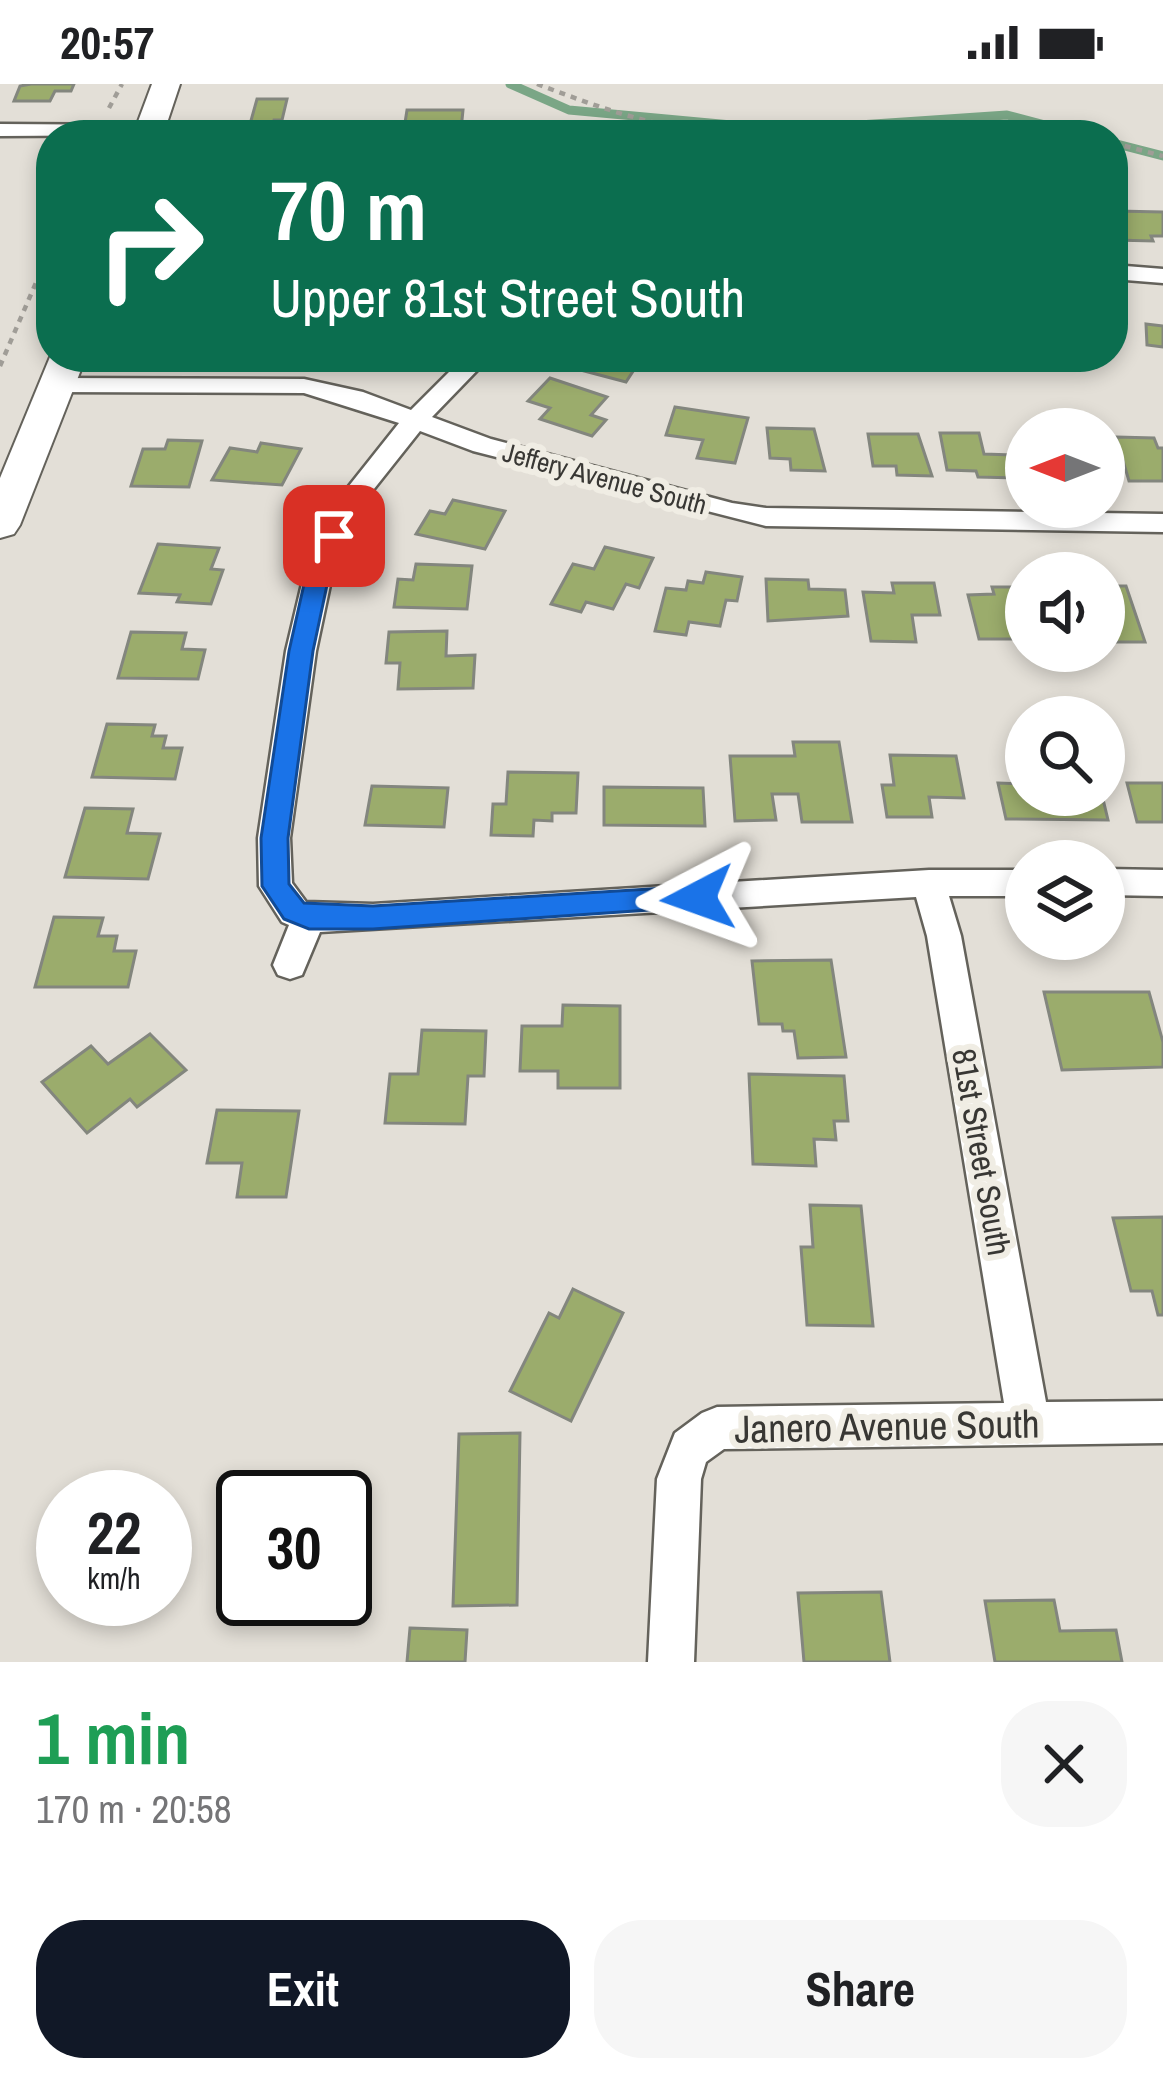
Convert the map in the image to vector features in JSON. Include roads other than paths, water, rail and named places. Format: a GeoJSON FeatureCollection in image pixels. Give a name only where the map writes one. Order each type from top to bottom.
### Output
{"type":"FeatureCollection","features":[{"type":"Feature","properties":{"kind":"main road"},"geometry":{"type":"LineString","coordinates":[[153,120],[166,84]]}},
{"type":"Feature","properties":{"kind":"main road"},"geometry":{"type":"LineString","coordinates":[[0,525],[62,372]]}},
{"type":"Feature","properties":{"kind":"street"},"geometry":{"type":"LineString","coordinates":[[0,130],[36,131]]}},
{"type":"Feature","properties":{"kind":"street"},"geometry":{"type":"LineString","coordinates":[[1128,273],[1163,275]]}},
{"type":"Feature","properties":{"kind":"street","name":"Jeffery Avenue South"},"geometry":{"type":"LineString","coordinates":[[78,372],[304,386],[354,397],[482,446],[766,517],[1163,524]]}},
{"type":"Feature","properties":{"kind":"street"},"geometry":{"type":"LineString","coordinates":[[463,372],[415,420],[350,501],[319,571],[301,651],[274,838],[276,886],[294,911],[309,918],[929,883],[1005,883]]}},
{"type":"Feature","properties":{"kind":"street"},"geometry":{"type":"LineString","coordinates":[[1125,882],[1163,883]]}},
{"type":"Feature","properties":{"kind":"street","name":"81st Street South"},"geometry":{"type":"LineString","coordinates":[[929,883],[944,936],[1028,1422]]}},
{"type":"Feature","properties":{"kind":"street"},"geometry":{"type":"LineString","coordinates":[[290,965],[309,918]]}},
{"type":"Feature","properties":{"kind":"street","name":"Janero Avenue South"},"geometry":{"type":"LineString","coordinates":[[671,1662],[679,1480],[690,1448],[717,1428],[1163,1422]]}},
{"type":"Feature","properties":{"kind":"waterway"},"geometry":{"type":"LineString","coordinates":[[510,84],[569,110],[677,120]]}},
{"type":"Feature","properties":{"kind":"waterway"},"geometry":{"type":"LineString","coordinates":[[933,120],[1007,115],[1026,120]]}},
{"type":"Feature","properties":{"kind":"waterway"},"geometry":{"type":"LineString","coordinates":[[1128,147],[1163,156]]}}]}
